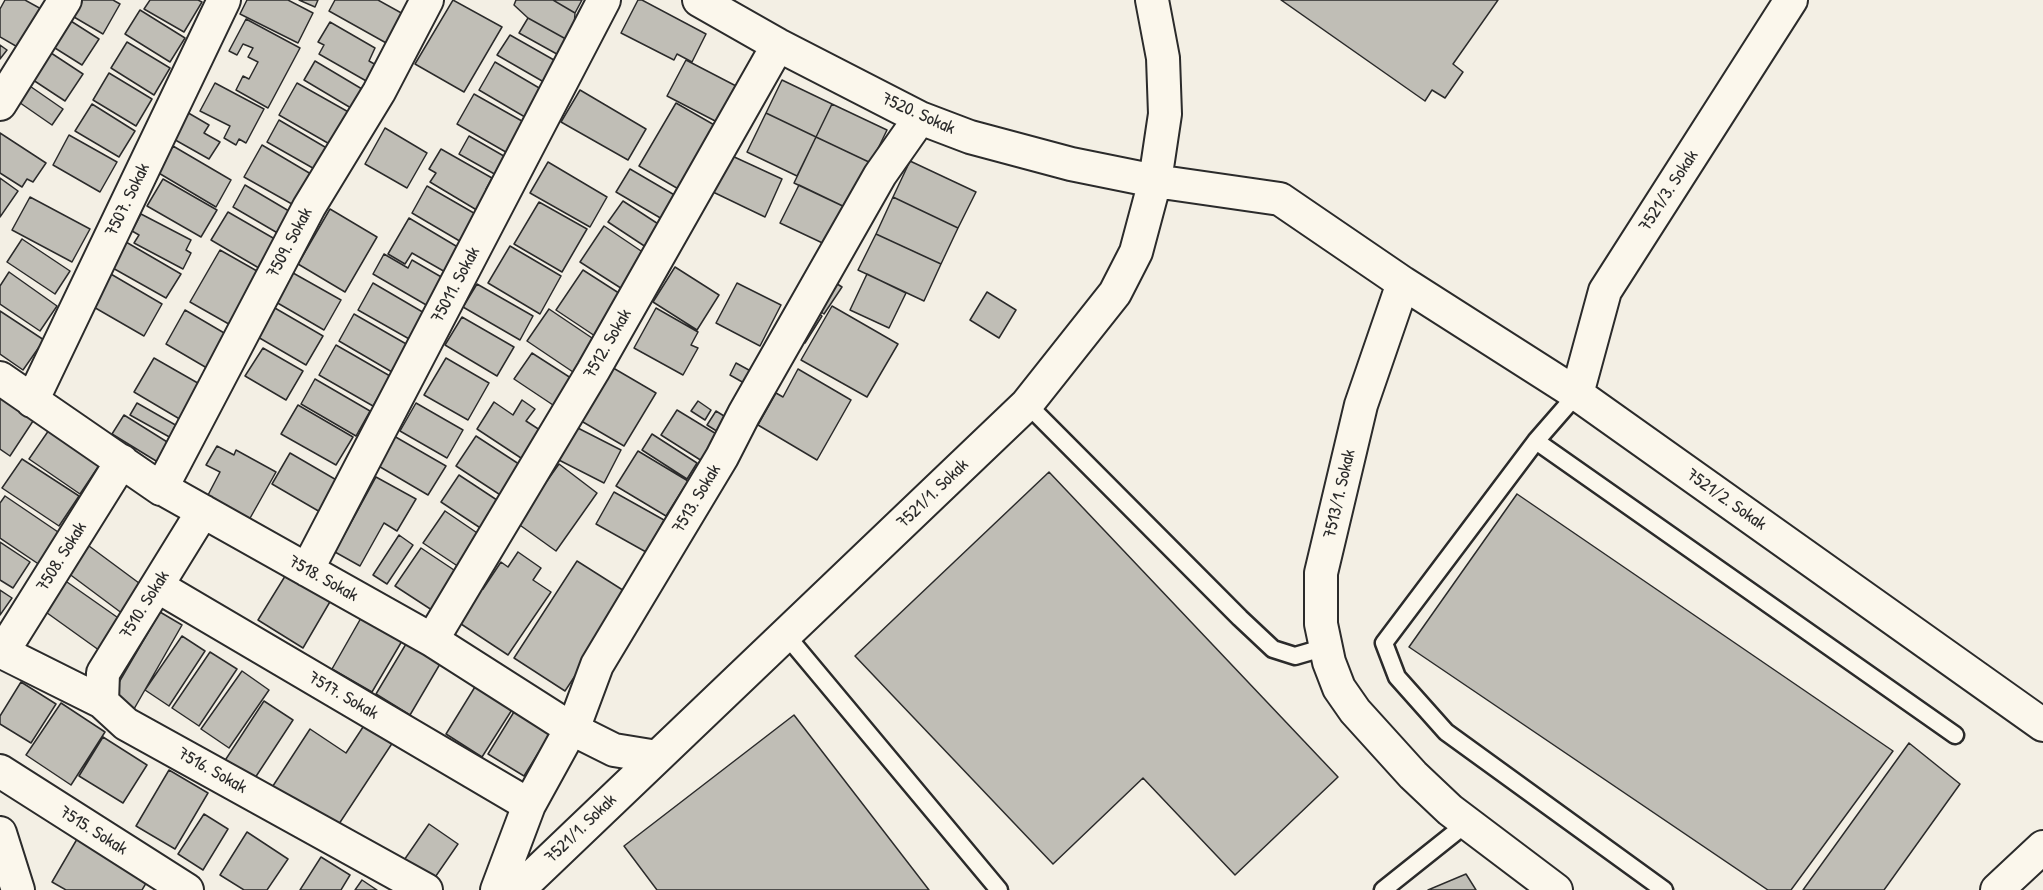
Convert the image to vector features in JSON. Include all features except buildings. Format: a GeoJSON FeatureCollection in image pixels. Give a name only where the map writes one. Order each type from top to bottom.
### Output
{"type":"FeatureCollection","features":[{"type":"Feature","properties":{"kind":"street"},"geometry":{"type":"LineString","coordinates":[[0,104],[65,0]]}},
{"type":"Feature","properties":{"kind":"street","name":"7507. Sokak"},"geometry":{"type":"LineString","coordinates":[[32,401],[224,0]]}},
{"type":"Feature","properties":{"kind":"street","name":"7509. Sokak"},"geometry":{"type":"LineString","coordinates":[[160,489],[309,207],[379,92],[427,0]]}},
{"type":"Feature","properties":{"kind":"street","name":"75011. Sokak"},"geometry":{"type":"LineString","coordinates":[[307,570],[604,0]]}},
{"type":"Feature","properties":{"kind":"street","name":"7520. Sokak"},"geometry":{"type":"LineString","coordinates":[[699,0],[778,45],[920,118],[970,137],[1071,164],[1155,181]]}},
{"type":"Feature","properties":{"kind":"street","name":"7521/1. Sokak"},"geometry":{"type":"LineString","coordinates":[[518,890],[1028,404],[1115,293],[1136,252],[1155,181],[1165,114],[1163,58],[1152,0]]}},
{"type":"Feature","properties":{"kind":"street","name":"7521/3. Sokak"},"geometry":{"type":"LineString","coordinates":[[1577,394],[1605,291],[1791,0]]}},
{"type":"Feature","properties":{"kind":"street","name":"7512. Sokak"},"geometry":{"type":"LineString","coordinates":[[432,640],[593,371],[778,45]]}},
{"type":"Feature","properties":{"kind":"street","name":"7513. Sokak"},"geometry":{"type":"LineString","coordinates":[[496,890],[529,806],[578,716],[597,665],[722,457],[744,414],[880,176],[920,118]]}},
{"type":"Feature","properties":{"kind":"street"},"geometry":{"type":"LineString","coordinates":[[1155,181],[1280,199],[1403,283]]}},
{"type":"Feature","properties":{"kind":"street","name":"7521/2. Sokak"},"geometry":{"type":"LineString","coordinates":[[1403,283],[1577,394],[2043,725]]}},
{"type":"Feature","properties":{"kind":"street","name":"7513/1. Sokak"},"geometry":{"type":"LineString","coordinates":[[1403,283],[1361,405],[1321,573],[1322,624],[1329,662],[1339,688],[1355,711],[1413,775],[1450,810],[1556,890]]}},
{"type":"Feature","properties":{"kind":"street","name":"7518. Sokak"},"geometry":{"type":"LineString","coordinates":[[0,378],[160,489],[432,640],[570,729],[614,750],[657,757]]}},
{"type":"Feature","properties":{"kind":"street","name":"7508. Sokak"},"geometry":{"type":"LineString","coordinates":[[1,652],[122,461]]}},
{"type":"Feature","properties":{"kind":"street","name":"7510. Sokak"},"geometry":{"type":"LineString","coordinates":[[102,702],[103,673],[203,511]]}},
{"type":"Feature","properties":{"kind":"street","name":"7517. Sokak"},"geometry":{"type":"LineString","coordinates":[[157,586],[529,806]]}},
{"type":"Feature","properties":{"kind":"street","name":"7516. Sokak"},"geometry":{"type":"LineString","coordinates":[[1,652],[102,702],[126,724],[426,890]]}},
{"type":"Feature","properties":{"kind":"street","name":"7515. Sokak"},"geometry":{"type":"LineString","coordinates":[[0,771],[187,890]]}},
{"type":"Feature","properties":{"kind":"street"},"geometry":{"type":"LineString","coordinates":[[0,833],[18,890]]}},
{"type":"Feature","properties":{"kind":"street"},"geometry":{"type":"LineString","coordinates":[[1997,890],[2043,848]]}},
{"type":"Feature","properties":{"kind":"lane"},"geometry":{"type":"LineString","coordinates":[[1577,394],[1536,441],[1384,643],[1397,678],[1446,732],[1664,890]]}},
{"type":"Feature","properties":{"kind":"lane"},"geometry":{"type":"LineString","coordinates":[[1028,404],[1240,618],[1274,649],[1295,656],[1326,647]]}},
{"type":"Feature","properties":{"kind":"lane"},"geometry":{"type":"LineString","coordinates":[[1536,441],[1955,735]]}},
{"type":"Feature","properties":{"kind":"lane"},"geometry":{"type":"LineString","coordinates":[[786,635],[999,890]]}},
{"type":"Feature","properties":{"kind":"lane"},"geometry":{"type":"LineString","coordinates":[[1383,890],[1467,823]]}}]}
